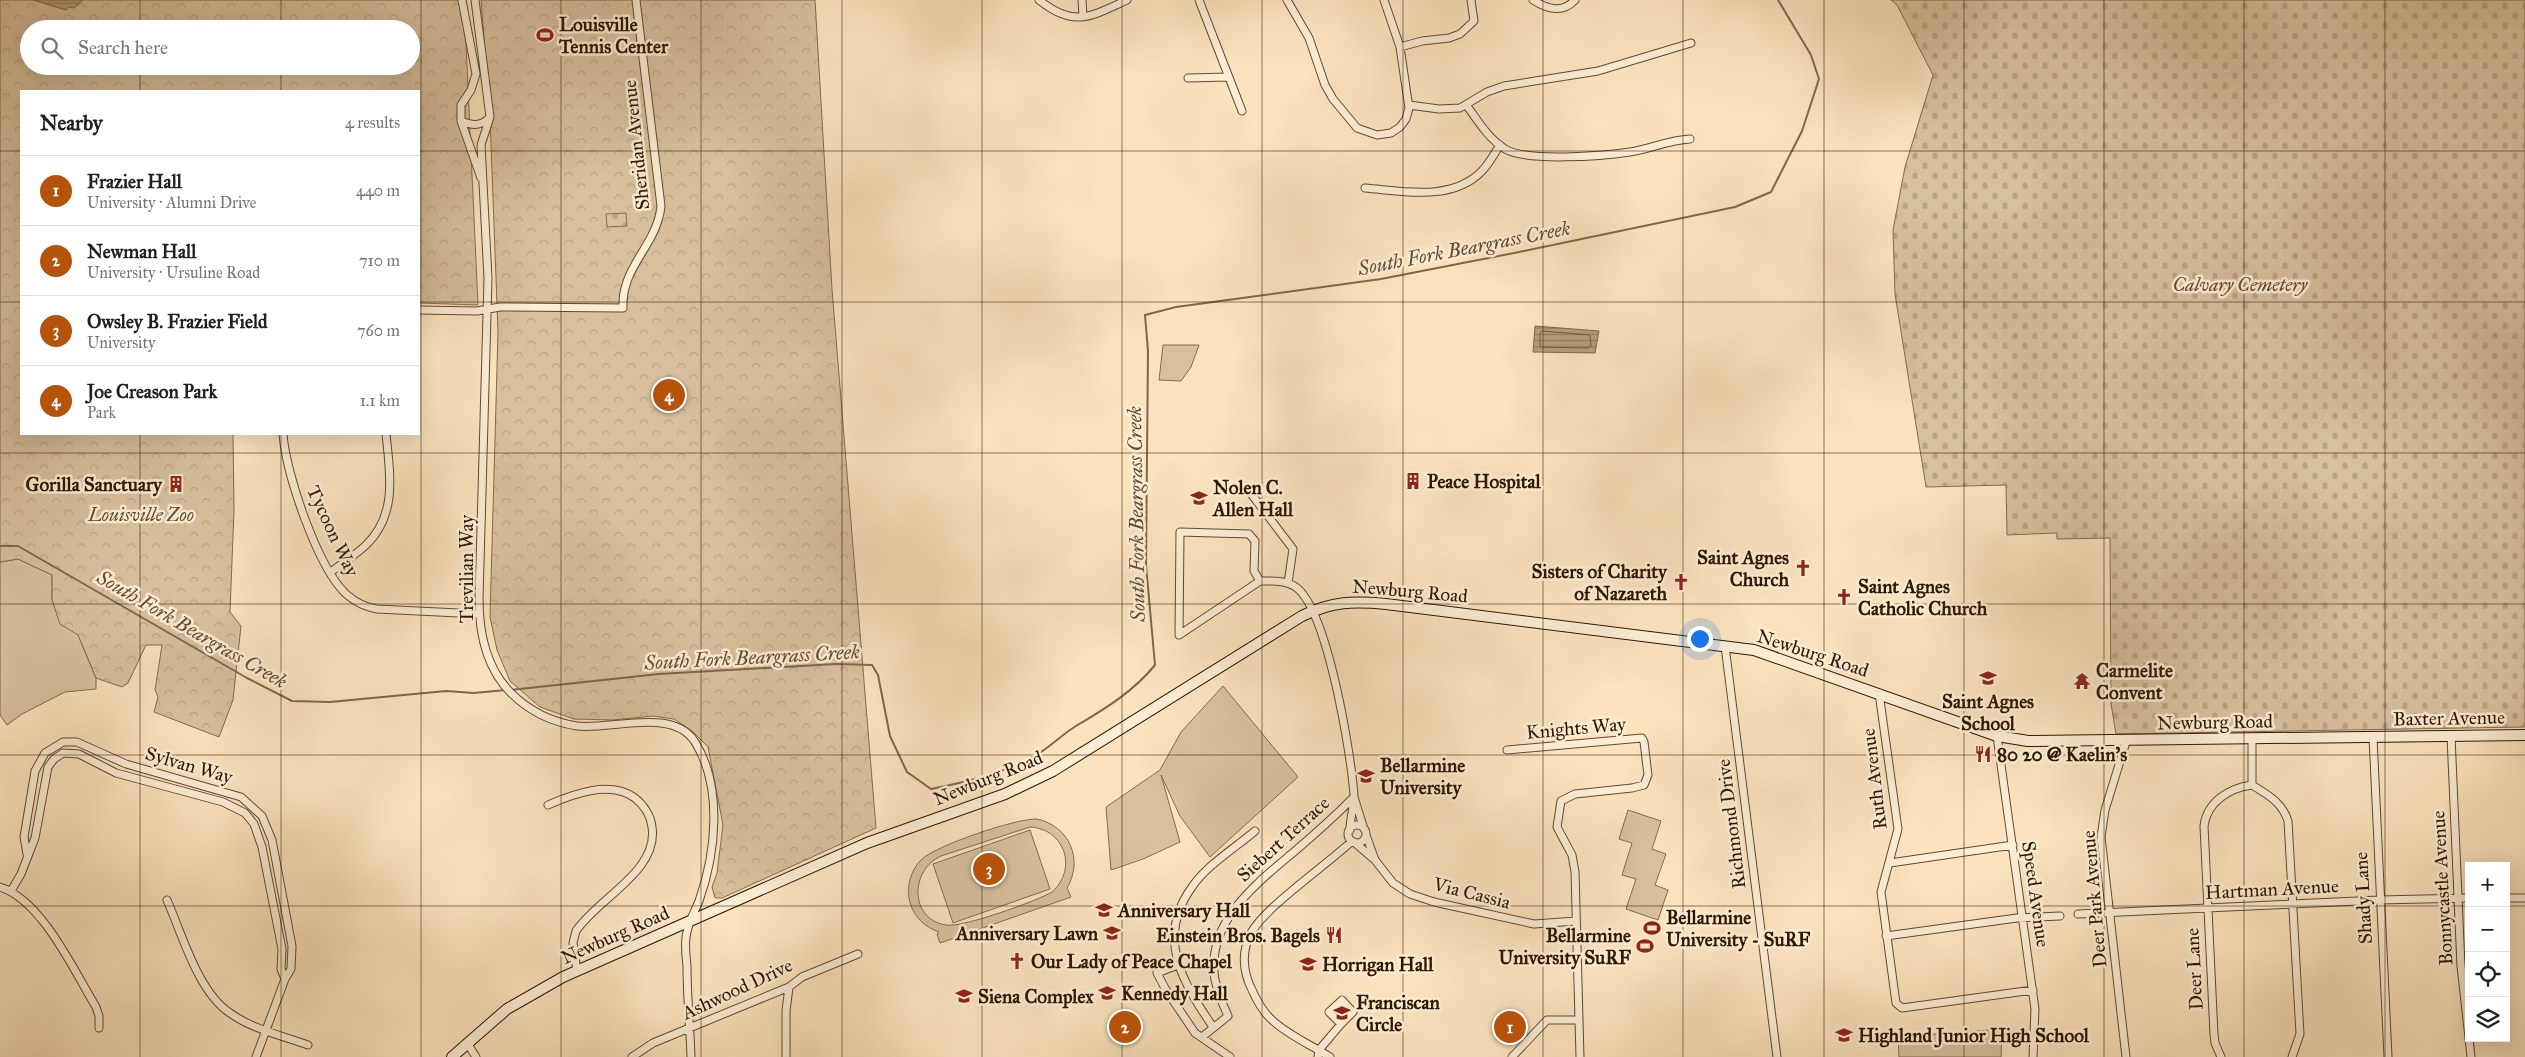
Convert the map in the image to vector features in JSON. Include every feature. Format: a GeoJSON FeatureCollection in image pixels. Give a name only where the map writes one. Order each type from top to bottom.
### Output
{"type":"FeatureCollection","features":[{"type":"Feature","properties":{"kind":"main road","name":"Newburg Road"},"geometry":{"type":"LineString","coordinates":[[452,1057],[507,1009],[576,971],[868,843],[1029,784],[1311,612],[1332,604],[1356,601],[1725,646],[1768,654],[1997,736],[2037,742],[2373,737]]}},
{"type":"Feature","properties":{"kind":"main road","name":"Baxter Avenue"},"geometry":{"type":"LineString","coordinates":[[2373,737],[2525,735]]}},
{"type":"Feature","properties":{"kind":"street"},"geometry":{"type":"LineString","coordinates":[[462,0],[476,74],[471,90],[461,105],[460,121],[472,125],[482,124],[490,117]]}},
{"type":"Feature","properties":{"kind":"street","name":"Trevilian Way"},"geometry":{"type":"LineString","coordinates":[[475,0],[490,117],[481,145],[487,260],[487,310],[479,614],[485,648],[494,670],[507,689],[520,702],[540,715],[564,724],[588,727],[664,723],[676,726],[691,736],[701,754],[708,780],[713,828],[710,858],[699,900],[686,933],[691,1057]]}},
{"type":"Feature","properties":{"kind":"street","name":"Sheridan Avenue"},"geometry":{"type":"LineString","coordinates":[[487,310],[500,307],[623,308],[623,290],[627,277],[654,231],[661,206],[636,0]]}},
{"type":"Feature","properties":{"kind":"street"},"geometry":{"type":"LineString","coordinates":[[1039,0],[1069,18],[1098,14],[1128,0]]}},
{"type":"Feature","properties":{"kind":"street"},"geometry":{"type":"LineString","coordinates":[[1082,0],[1083,16]]}},
{"type":"Feature","properties":{"kind":"street"},"geometry":{"type":"LineString","coordinates":[[1199,0],[1242,111]]}},
{"type":"Feature","properties":{"kind":"street"},"geometry":{"type":"LineString","coordinates":[[1287,0],[1309,38],[1324,85],[1353,125],[1372,134],[1391,133],[1404,124],[1408,115],[1409,105],[1400,47],[1384,0]]}},
{"type":"Feature","properties":{"kind":"street"},"geometry":{"type":"LineString","coordinates":[[1400,47],[1460,34],[1474,21],[1471,0]]}},
{"type":"Feature","properties":{"kind":"street"},"geometry":{"type":"LineString","coordinates":[[1533,0],[1547,8],[1559,9],[1575,0]]}},
{"type":"Feature","properties":{"kind":"street"},"geometry":{"type":"LineString","coordinates":[[1409,105],[1439,109],[1467,106],[1487,92],[1504,86],[1598,70],[1691,42]]}},
{"type":"Feature","properties":{"kind":"street"},"geometry":{"type":"LineString","coordinates":[[1188,78],[1228,77]]}},
{"type":"Feature","properties":{"kind":"street"},"geometry":{"type":"LineString","coordinates":[[1467,106],[1485,131],[1500,145],[1507,150],[1532,156],[1598,155],[1631,152],[1671,140],[1690,139]]}},
{"type":"Feature","properties":{"kind":"street","name":"Trevilian Way"},"geometry":{"type":"LineString","coordinates":[[460,121],[483,185]]}},
{"type":"Feature","properties":{"kind":"street"},"geometry":{"type":"LineString","coordinates":[[1365,188],[1430,192],[1448,191],[1466,183],[1482,171],[1500,145]]}},
{"type":"Feature","properties":{"kind":"street"},"geometry":{"type":"LineString","coordinates":[[420,310],[487,310]]}},
{"type":"Feature","properties":{"kind":"street","name":"Tycoon Way"},"geometry":{"type":"LineString","coordinates":[[283,435],[287,462],[296,495],[331,572],[344,592],[369,608],[479,614]]}},
{"type":"Feature","properties":{"kind":"street"},"geometry":{"type":"LineString","coordinates":[[331,572],[366,546],[375,535],[387,512],[391,487],[386,435]]}},
{"type":"Feature","properties":{"kind":"street"},"geometry":{"type":"LineString","coordinates":[[1249,491],[1293,549],[1288,583]]}},
{"type":"Feature","properties":{"kind":"street"},"geometry":{"type":"LineString","coordinates":[[1260,581],[1254,571],[1254,541],[1249,534],[1180,532],[1178,635],[1260,581],[1288,583],[1304,595],[1322,636],[1339,697],[1348,746],[1354,797],[1349,835],[1353,842]]}},
{"type":"Feature","properties":{"kind":"street","name":"Richmond Drive"},"geometry":{"type":"LineString","coordinates":[[1725,646],[1776,1057]]}},
{"type":"Feature","properties":{"kind":"street","name":"Ruth Avenue"},"geometry":{"type":"LineString","coordinates":[[1879,694],[1898,829],[1881,892],[1886,936],[1898,1006],[1910,1007],[2033,990]]}},
{"type":"Feature","properties":{"kind":"street","name":"Speed Avenue"},"geometry":{"type":"LineString","coordinates":[[1997,736],[2033,990],[2036,1026],[2033,1057]]}},
{"type":"Feature","properties":{"kind":"street","name":"Bonnycastle Avenue"},"geometry":{"type":"LineString","coordinates":[[2451,736],[2461,966],[2465,1002]]}},
{"type":"Feature","properties":{"kind":"street","name":"Shady Lane"},"geometry":{"type":"LineString","coordinates":[[2373,737],[2379,900],[2388,1057]]}},
{"type":"Feature","properties":{"kind":"street","name":"Knights Way"},"geometry":{"type":"LineString","coordinates":[[1507,750],[1642,738],[1644,742],[1648,775],[1644,785],[1575,794],[1567,796],[1559,805],[1557,827],[1572,855],[1575,872],[1580,1057]]}},
{"type":"Feature","properties":{"kind":"street"},"geometry":{"type":"LineString","coordinates":[[2252,739],[2252,785],[2276,800],[2286,815],[2300,1034],[2292,1057]]}},
{"type":"Feature","properties":{"kind":"street","name":"Sylvan Way"},"geometry":{"type":"LineString","coordinates":[[28,854],[24,837],[35,771],[41,758],[51,748],[62,742],[76,742],[126,764],[234,794],[253,806],[269,828],[292,946],[291,969],[285,979],[256,1057]]}},
{"type":"Feature","properties":{"kind":"street","name":"Deer Park Avenue"},"geometry":{"type":"LineString","coordinates":[[2126,742],[2101,828],[2126,1057]]}},
{"type":"Feature","properties":{"kind":"street"},"geometry":{"type":"LineString","coordinates":[[87,758],[92,749]]}},
{"type":"Feature","properties":{"kind":"street","name":"Sylvan Way"},"geometry":{"type":"LineString","coordinates":[[11,891],[21,874],[35,838],[46,771],[50,762],[58,756],[69,753],[87,758],[116,773],[223,802],[245,813],[259,836],[282,949],[281,969],[285,979]]}},
{"type":"Feature","properties":{"kind":"street","name":"Deer Lane"},"geometry":{"type":"LineString","coordinates":[[2221,1057],[2215,1043],[2214,1034],[2204,832],[2207,814],[2216,801],[2225,794],[2252,785]]}},
{"type":"Feature","properties":{"kind":"street"},"geometry":{"type":"LineString","coordinates":[[548,804],[569,795],[601,790],[621,791],[632,796],[642,805],[650,816],[653,828],[652,845],[644,862],[576,931],[573,943],[576,971]]}},
{"type":"Feature","properties":{"kind":"street","name":"Via Cassia"},"geometry":{"type":"LineString","coordinates":[[1354,797],[1375,860]]}},
{"type":"Feature","properties":{"kind":"street","name":"Siebert Terrace"},"geometry":{"type":"LineString","coordinates":[[1202,1037],[1228,1016],[1218,990],[1214,966],[1219,940],[1231,912],[1250,889],[1354,797]]}},
{"type":"Feature","properties":{"kind":"street"},"geometry":{"type":"LineString","coordinates":[[1330,1057],[1319,1054],[1264,1013],[1245,972],[1245,950],[1249,936],[1270,910],[1353,842],[1362,841],[1365,832],[1357,826],[1350,830]]}},
{"type":"Feature","properties":{"kind":"street"},"geometry":{"type":"LineString","coordinates":[[1213,1027],[1190,994],[1178,965],[1175,935],[1177,921],[1189,891],[1202,876],[1256,831]]}},
{"type":"Feature","properties":{"kind":"street","name":"Via Cassia"},"geometry":{"type":"LineString","coordinates":[[1353,842],[1375,860],[1393,882],[1410,894],[1434,902],[1534,924],[1576,921]]}},
{"type":"Feature","properties":{"kind":"street"},"geometry":{"type":"LineString","coordinates":[[1890,863],[2012,845]]}},
{"type":"Feature","properties":{"kind":"street"},"geometry":{"type":"LineString","coordinates":[[0,887],[11,891],[33,909],[46,925],[96,1007],[99,1028]]}},
{"type":"Feature","properties":{"kind":"street","name":"Hartman Avenue"},"geometry":{"type":"LineString","coordinates":[[2078,914],[2379,900],[2465,898]]}},
{"type":"Feature","properties":{"kind":"street"},"geometry":{"type":"LineString","coordinates":[[2510,898],[2525,898]]}},
{"type":"Feature","properties":{"kind":"street"},"geometry":{"type":"LineString","coordinates":[[167,900],[210,994],[233,1016],[308,1045]]}},
{"type":"Feature","properties":{"kind":"street"},"geometry":{"type":"LineString","coordinates":[[1886,936],[2023,918],[2060,916]]}},
{"type":"Feature","properties":{"kind":"street"},"geometry":{"type":"LineString","coordinates":[[279,934],[289,933]]}},
{"type":"Feature","properties":{"kind":"street","name":"Ashwood Drive"},"geometry":{"type":"LineString","coordinates":[[632,1057],[653,1043],[690,1030],[789,987],[802,977],[858,954]]}},
{"type":"Feature","properties":{"kind":"street"},"geometry":{"type":"LineString","coordinates":[[1178,965],[1158,973],[1166,990],[1195,1033],[1230,1057]]}},
{"type":"Feature","properties":{"kind":"street"},"geometry":{"type":"LineString","coordinates":[[786,1057],[786,1011],[789,987]]}},
{"type":"Feature","properties":{"kind":"street"},"geometry":{"type":"LineString","coordinates":[[1512,1057],[1548,1020],[1579,1020]]}},
{"type":"Feature","properties":{"kind":"street"},"geometry":{"type":"LineString","coordinates":[[1319,1054],[1341,1024]]}},
{"type":"Feature","properties":{"kind":"street","name":"Bonnycastle Avenue"},"geometry":{"type":"LineString","coordinates":[[2469,1042],[2471,1057]]}},
{"type":"Feature","properties":{"kind":"street"},"geometry":{"type":"LineString","coordinates":[[467,1043],[476,1057]]}},
{"type":"Feature","properties":{"kind":"green space","name":"Louisville Zoo"},"geometry":{"type":"Polygon","coordinates":[[[0,0],[464,0],[478,305],[420,303],[420,90],[20,90],[20,435],[233,435],[234,510],[230,612],[241,626],[233,700],[219,737],[154,712],[158,697],[155,690],[162,645],[146,645],[128,683],[122,687],[96,678],[78,635],[60,624],[52,600],[52,575],[18,559],[0,562],[0,0]]]}},
{"type":"Feature","properties":{"kind":"green space"},"geometry":{"type":"Polygon","coordinates":[[[481,0],[815,0],[832,289],[876,828],[722,898],[715,898],[712,887],[717,873],[723,825],[708,747],[692,731],[674,719],[653,716],[613,720],[574,719],[540,707],[510,681],[497,650],[490,617],[498,332],[490,117],[481,0]]]}},
{"type":"Feature","properties":{"kind":"green space","name":"Calvary Cemetery"},"geometry":{"type":"Polygon","coordinates":[[[1891,0],[2525,0],[2525,727],[2116,734],[2111,704],[2110,538],[2057,539],[2057,533],[2007,535],[2006,485],[1926,487],[1895,294],[1893,230],[1905,167],[1933,75],[1897,5],[1891,0]]]}},
{"type":"Feature","properties":{"kind":"green space"},"geometry":{"type":"Polygon","coordinates":[[[626,213],[627,226],[607,227],[606,214],[626,213]]]}},
{"type":"Feature","properties":{"kind":"green space"},"geometry":{"type":"Polygon","coordinates":[[[1163,345],[1199,345],[1191,367],[1181,381],[1159,380],[1163,345]]]}},
{"type":"Feature","properties":{"kind":"green space"},"geometry":{"type":"Polygon","coordinates":[[[18,559],[52,575],[52,600],[78,635],[96,678],[96,689],[65,692],[22,714],[7,725],[0,715],[0,562],[18,559]]]}},
{"type":"Feature","properties":{"kind":"green space"},"geometry":{"type":"Polygon","coordinates":[[[1223,686],[1298,777],[1210,857],[1180,816],[1161,775],[1180,842],[1143,859],[1111,870],[1106,807],[1160,770],[1181,732],[1223,686]]]}},
{"type":"Feature","properties":{"kind":"green space"},"geometry":{"type":"Polygon","coordinates":[[[1628,810],[1661,821],[1652,849],[1666,854],[1655,885],[1668,890],[1658,920],[1626,909],[1636,879],[1622,875],[1632,843],[1619,839],[1628,810]]]}},
{"type":"Feature","properties":{"kind":"green space"},"geometry":{"type":"Polygon","coordinates":[[[1037,819],[1048,823],[1065,836],[1073,855],[1072,877],[1067,888],[1071,897],[940,943],[937,934],[939,932],[921,921],[910,903],[908,891],[910,880],[917,864],[929,854],[958,841],[995,828],[1037,819]],[[1030,827],[941,856],[931,863],[919,882],[918,894],[925,914],[934,921],[946,925],[955,925],[999,913],[1052,892],[1060,883],[1066,862],[1059,842],[1042,829],[1030,827]]]}},
{"type":"Feature","properties":{"kind":"green space"},"geometry":{"type":"Polygon","coordinates":[[[1030,830],[1050,889],[953,923],[933,864],[1030,830]]]}},
{"type":"Feature","properties":{"kind":"green space"},"geometry":{"type":"Polygon","coordinates":[[[2002,1029],[2001,1057],[1899,1057],[1898,1037],[2002,1029]]]}},
{"type":"Feature","properties":{"kind":"water"},"geometry":{"type":"Polygon","coordinates":[[[33,0],[83,0],[74,8],[69,7],[66,10],[33,0]]]}},
{"type":"Feature","properties":{"kind":"water"},"geometry":{"type":"Polygon","coordinates":[[[1535,326],[1599,331],[1595,353],[1533,352],[1535,326]]]}},
{"type":"Feature","properties":{"kind":"waterway","name":"South Fork Beargrass Creek"},"geometry":{"type":"LineString","coordinates":[[510,690],[659,674],[836,664],[872,665],[878,675],[890,736],[907,772],[931,789],[996,773],[1033,757],[1118,699],[1138,683],[1155,665],[1146,565],[1148,351],[1145,315],[1176,307],[1381,279],[1514,253],[1735,207],[1771,192],[1802,131],[1819,79],[1811,55],[1778,0]]}},
{"type":"Feature","properties":{"kind":"waterway","name":"South Fork Beargrass Creek"},"geometry":{"type":"LineString","coordinates":[[0,546],[18,546],[247,678],[292,701],[330,702],[446,691],[474,693],[506,690]]}},
{"type":"Feature","properties":{"kind":"place","name":"Louisville Tennis Center"},"geometry":{"type":"Point","coordinates":[545,35]}},
{"type":"Feature","properties":{"kind":"place","name":"Joe Creason Park"},"geometry":{"type":"Point","coordinates":[669,395]}},
{"type":"Feature","properties":{"kind":"place","name":"Peace Hospital"},"geometry":{"type":"Point","coordinates":[1413,481]}},
{"type":"Feature","properties":{"kind":"place","name":"Gorilla Sanctuary"},"geometry":{"type":"Point","coordinates":[176,484]}},
{"type":"Feature","properties":{"kind":"place","name":"Nolen C. Allen Hall"},"geometry":{"type":"Point","coordinates":[1199,498]}},
{"type":"Feature","properties":{"kind":"place","name":"Saint Agnes Church"},"geometry":{"type":"Point","coordinates":[1803,568]}},
{"type":"Feature","properties":{"kind":"place","name":"Sisters of Charity of Nazareth"},"geometry":{"type":"Point","coordinates":[1681,582]}},
{"type":"Feature","properties":{"kind":"place","name":"Saint Agnes Catholic Church"},"geometry":{"type":"Point","coordinates":[1844,597]}},
{"type":"Feature","properties":{"kind":"place","name":"Saint Agnes School"},"geometry":{"type":"Point","coordinates":[1988,678]}},
{"type":"Feature","properties":{"kind":"place","name":"Carmelite Convent"},"geometry":{"type":"Point","coordinates":[2082,681]}},
{"type":"Feature","properties":{"kind":"place","name":"80 20 @ Kaelin's"},"geometry":{"type":"Point","coordinates":[1983,754]}},
{"type":"Feature","properties":{"kind":"place","name":"Bellarmine University"},"geometry":{"type":"Point","coordinates":[1366,776]}},
{"type":"Feature","properties":{"kind":"place","name":"Owsley B. Frazier Field"},"geometry":{"type":"Point","coordinates":[989,869]}},
{"type":"Feature","properties":{"kind":"place","name":"Anniversary Hall"},"geometry":{"type":"Point","coordinates":[1104,910]}},
{"type":"Feature","properties":{"kind":"place","name":"Bellarmine University - SuRF"},"geometry":{"type":"Point","coordinates":[1652,928]}},
{"type":"Feature","properties":{"kind":"place","name":"Anniversary Lawn"},"geometry":{"type":"Point","coordinates":[1112,933]}},
{"type":"Feature","properties":{"kind":"place","name":"Einstein Bros. Bagels"},"geometry":{"type":"Point","coordinates":[1334,935]}},
{"type":"Feature","properties":{"kind":"place","name":"Bellarmine University SuRF"},"geometry":{"type":"Point","coordinates":[1645,946]}},
{"type":"Feature","properties":{"kind":"place","name":"Our Lady of Peace Chapel"},"geometry":{"type":"Point","coordinates":[1017,961]}},
{"type":"Feature","properties":{"kind":"place","name":"Horrigan Hall"},"geometry":{"type":"Point","coordinates":[1308,964]}},
{"type":"Feature","properties":{"kind":"place","name":"Kennedy Hall"},"geometry":{"type":"Point","coordinates":[1107,993]}},
{"type":"Feature","properties":{"kind":"place","name":"Siena Complex"},"geometry":{"type":"Point","coordinates":[964,996]}},
{"type":"Feature","properties":{"kind":"place","name":"Franciscan Circle"},"geometry":{"type":"Point","coordinates":[1342,1013]}},
{"type":"Feature","properties":{"kind":"place","name":"Newman Hall"},"geometry":{"type":"Point","coordinates":[1125,1027]}},
{"type":"Feature","properties":{"kind":"place","name":"Frazier Hall"},"geometry":{"type":"Point","coordinates":[1510,1027]}},
{"type":"Feature","properties":{"kind":"place","name":"Highland Junior High School"},"geometry":{"type":"Point","coordinates":[1844,1035]}}]}
